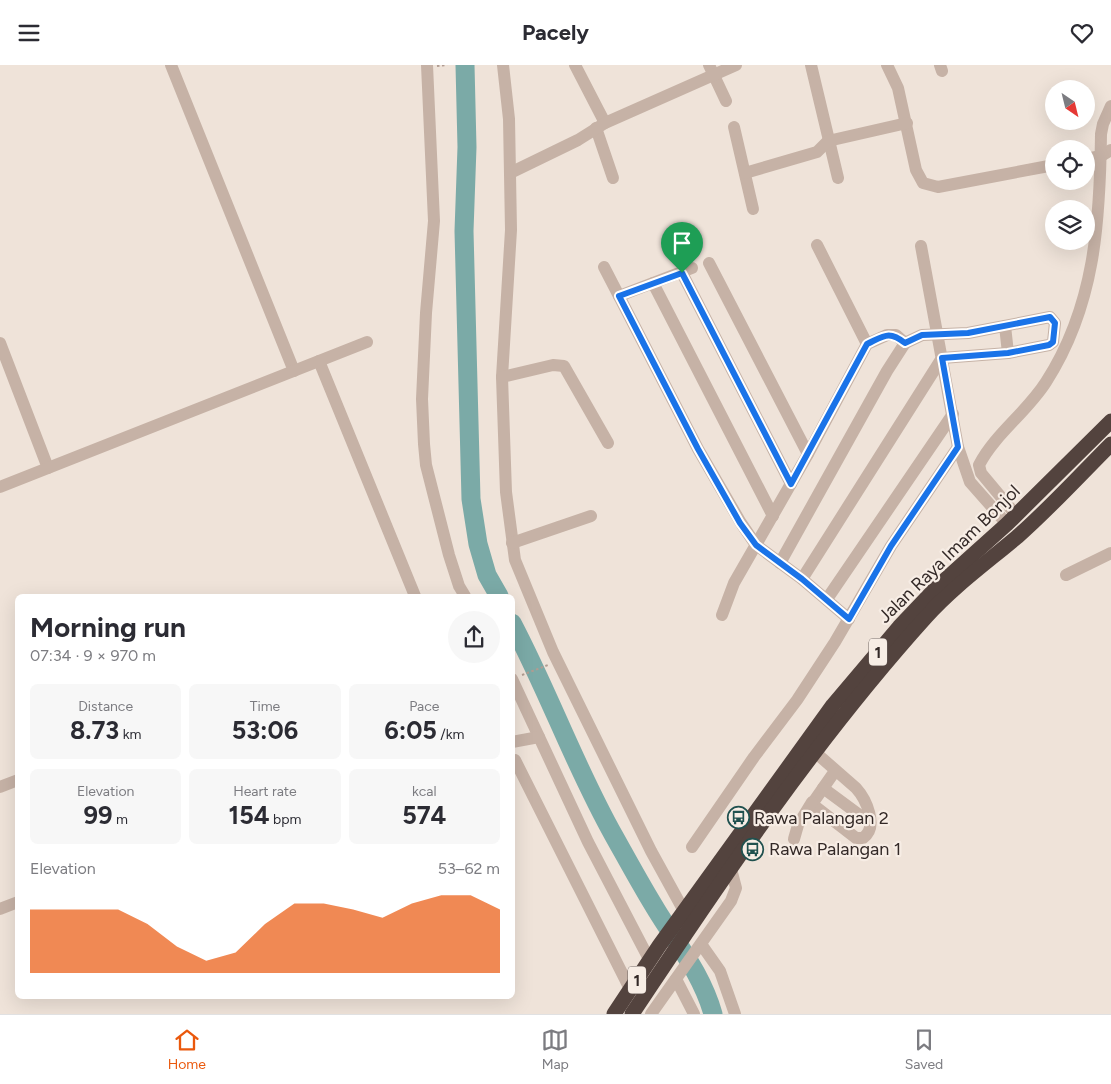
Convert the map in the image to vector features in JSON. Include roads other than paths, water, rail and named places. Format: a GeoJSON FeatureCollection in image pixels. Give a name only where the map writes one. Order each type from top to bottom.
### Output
{"type":"FeatureCollection","features":[{"type":"Feature","properties":{"kind":"highway","name":"Jalan Raya Imam Bonjol"},"geometry":{"type":"LineString","coordinates":[[632,1014],[670,957],[685,919],[833,705],[905,620],[938,586],[1012,519],[1111,421]]}},
{"type":"Feature","properties":{"kind":"highway","name":"Jalan Raya Imam Bonjol"},"geometry":{"type":"LineString","coordinates":[[614,1014],[659,946],[731,869],[842,716],[928,615],[954,589],[1018,536],[1111,444]]}},
{"type":"Feature","properties":{"kind":"highway"},"geometry":{"type":"LineString","coordinates":[[1012,519],[1018,536]]}},
{"type":"Feature","properties":{"kind":"street"},"geometry":{"type":"LineString","coordinates":[[171,65],[294,371]]}},
{"type":"Feature","properties":{"kind":"street"},"geometry":{"type":"LineString","coordinates":[[427,65],[434,221],[426,313],[422,399],[424,436],[431,487],[454,573],[464,594]]}},
{"type":"Feature","properties":{"kind":"street"},"geometry":{"type":"LineString","coordinates":[[503,65],[509,119],[511,229],[502,377],[506,492],[512,543],[521,576],[553,652],[685,919]]}},
{"type":"Feature","properties":{"kind":"street"},"geometry":{"type":"LineString","coordinates":[[575,65],[601,126],[613,178]]}},
{"type":"Feature","properties":{"kind":"street"},"geometry":{"type":"LineString","coordinates":[[510,173],[570,144],[710,70],[736,65]]}},
{"type":"Feature","properties":{"kind":"street"},"geometry":{"type":"LineString","coordinates":[[811,65],[838,178]]}},
{"type":"Feature","properties":{"kind":"street"},"geometry":{"type":"LineString","coordinates":[[886,65],[898,88],[918,177],[930,187],[1045,167]]}},
{"type":"Feature","properties":{"kind":"street"},"geometry":{"type":"LineString","coordinates":[[710,70],[726,101]]}},
{"type":"Feature","properties":{"kind":"street"},"geometry":{"type":"LineString","coordinates":[[1012,519],[981,473],[979,465],[1046,383],[1070,340],[1084,303],[1092,269],[1099,189],[1106,153],[1103,124],[1111,106]]}},
{"type":"Feature","properties":{"kind":"street"},"geometry":{"type":"LineString","coordinates":[[744,173],[817,152],[828,141],[907,123]]}},
{"type":"Feature","properties":{"kind":"street"},"geometry":{"type":"LineString","coordinates":[[734,127],[753,209]]}},
{"type":"Feature","properties":{"kind":"street"},"geometry":{"type":"LineString","coordinates":[[1099,189],[1111,198]]}},
{"type":"Feature","properties":{"kind":"street"},"geometry":{"type":"LineString","coordinates":[[817,245],[867,344]]}},
{"type":"Feature","properties":{"kind":"street"},"geometry":{"type":"LineString","coordinates":[[921,246],[939,333],[958,447],[970,482],[1012,519]]}},
{"type":"Feature","properties":{"kind":"street"},"geometry":{"type":"LineString","coordinates":[[709,263],[808,454]]}},
{"type":"Feature","properties":{"kind":"street"},"geometry":{"type":"LineString","coordinates":[[604,267],[698,449],[740,523],[756,545],[802,579],[849,619]]}},
{"type":"Feature","properties":{"kind":"street"},"geometry":{"type":"LineString","coordinates":[[619,296],[687,270],[791,484]]}},
{"type":"Feature","properties":{"kind":"street"},"geometry":{"type":"LineString","coordinates":[[653,283],[773,516]]}},
{"type":"Feature","properties":{"kind":"street"},"geometry":{"type":"LineString","coordinates":[[780,563],[887,371],[905,343],[922,335],[968,333],[1050,317],[1055,323],[1051,344],[1008,353],[942,358]]}},
{"type":"Feature","properties":{"kind":"street"},"geometry":{"type":"LineString","coordinates":[[1004,326],[1008,353]]}},
{"type":"Feature","properties":{"kind":"street"},"geometry":{"type":"LineString","coordinates":[[722,615],[734,583],[808,454],[867,344],[887,335],[896,335],[905,343]]}},
{"type":"Feature","properties":{"kind":"street"},"geometry":{"type":"LineString","coordinates":[[0,487],[367,342]]}},
{"type":"Feature","properties":{"kind":"street"},"geometry":{"type":"LineString","coordinates":[[0,343],[48,468]]}},
{"type":"Feature","properties":{"kind":"street"},"geometry":{"type":"LineString","coordinates":[[802,579],[942,358]]}},
{"type":"Feature","properties":{"kind":"street"},"geometry":{"type":"LineString","coordinates":[[319,361],[414,594]]}},
{"type":"Feature","properties":{"kind":"street"},"geometry":{"type":"LineString","coordinates":[[502,377],[553,365],[564,366],[608,443]]}},
{"type":"Feature","properties":{"kind":"street"},"geometry":{"type":"LineString","coordinates":[[827,599],[953,414]]}},
{"type":"Feature","properties":{"kind":"street"},"geometry":{"type":"LineString","coordinates":[[692,847],[743,773],[797,700],[849,619],[891,546],[958,447]]}},
{"type":"Feature","properties":{"kind":"street"},"geometry":{"type":"LineString","coordinates":[[512,543],[591,516]]}},
{"type":"Feature","properties":{"kind":"street"},"geometry":{"type":"LineString","coordinates":[[872,533],[891,546]]}},
{"type":"Feature","properties":{"kind":"street"},"geometry":{"type":"LineString","coordinates":[[1066,575],[1111,553]]}},
{"type":"Feature","properties":{"kind":"street"},"geometry":{"type":"LineString","coordinates":[[515,685],[588,842],[650,961]]}},
{"type":"Feature","properties":{"kind":"street"},"geometry":{"type":"LineString","coordinates":[[515,741],[539,737]]}},
{"type":"Feature","properties":{"kind":"street"},"geometry":{"type":"LineString","coordinates":[[812,802],[814,806],[856,838],[863,839],[866,836],[869,812],[861,795],[816,753]]}},
{"type":"Feature","properties":{"kind":"street"},"geometry":{"type":"LineString","coordinates":[[515,760],[630,989]]}},
{"type":"Feature","properties":{"kind":"street"},"geometry":{"type":"LineString","coordinates":[[794,839],[798,825],[835,771]]}},
{"type":"Feature","properties":{"kind":"street"},"geometry":{"type":"LineString","coordinates":[[0,787],[15,781]]}},
{"type":"Feature","properties":{"kind":"street"},"geometry":{"type":"LineString","coordinates":[[823,788],[869,822]]}},
{"type":"Feature","properties":{"kind":"street"},"geometry":{"type":"LineString","coordinates":[[651,1014],[731,901],[736,888],[731,869]]}},
{"type":"Feature","properties":{"kind":"street"},"geometry":{"type":"LineString","coordinates":[[0,909],[15,903]]}},
{"type":"Feature","properties":{"kind":"street"},"geometry":{"type":"LineString","coordinates":[[699,947],[720,971],[736,1012]]}},
{"type":"Feature","properties":{"kind":"street"},"geometry":{"type":"LineString","coordinates":[[677,977],[694,1014]]}},
{"type":"Feature","properties":{"kind":"waterway"},"geometry":{"type":"LineString","coordinates":[[465,65],[467,147],[464,231],[471,499],[478,544],[487,575],[498,594]]}},
{"type":"Feature","properties":{"kind":"waterway"},"geometry":{"type":"LineString","coordinates":[[515,629],[600,810],[646,893],[696,973],[713,1014]]}},
{"type":"Feature","properties":{"kind":"place","name":"Rawa Palangan 2"},"geometry":{"type":"Point","coordinates":[738,818]}},
{"type":"Feature","properties":{"kind":"place","name":"Rawa Palangan 1"},"geometry":{"type":"Point","coordinates":[753,849]}}]}
